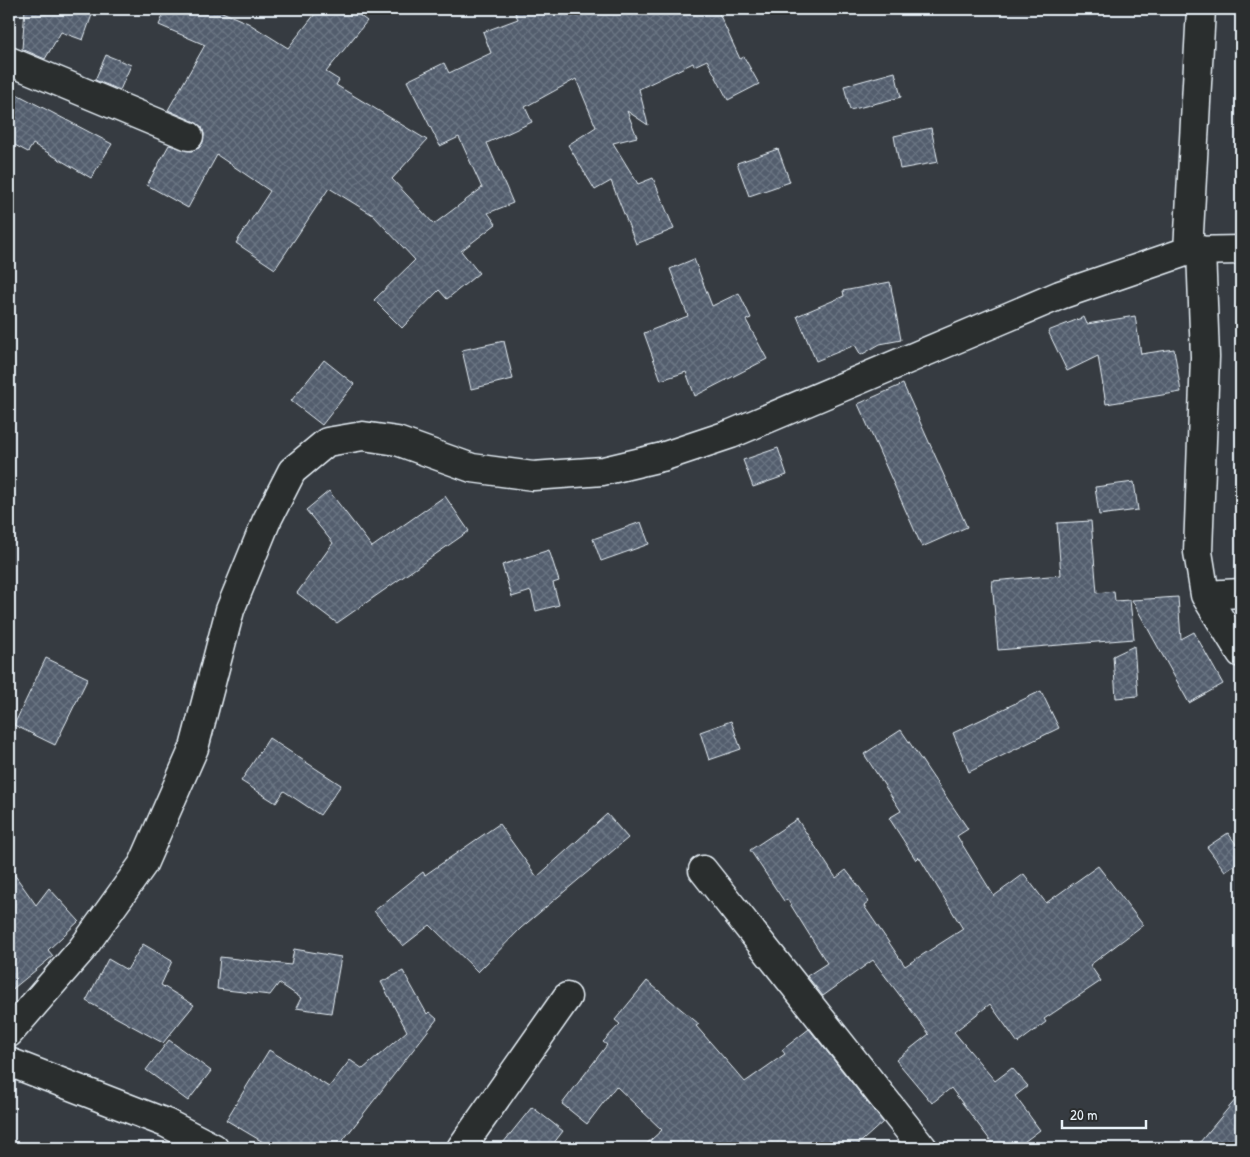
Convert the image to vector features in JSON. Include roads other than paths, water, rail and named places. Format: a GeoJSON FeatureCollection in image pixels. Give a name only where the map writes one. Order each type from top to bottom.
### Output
{"type":"FeatureCollection","features":[{"type":"Feature","properties":{"kind":"street"},"geometry":{"type":"LineString","coordinates":[[1201,9],[1194,250],[1205,357],[1198,552],[1205,595],[1241,653]]}},
{"type":"Feature","properties":{"kind":"street"},"geometry":{"type":"LineString","coordinates":[[9,61],[189,136]]}},
{"type":"Feature","properties":{"kind":"street"},"geometry":{"type":"LineString","coordinates":[[9,1033],[82,949],[143,864],[194,748],[230,610],[266,522],[292,471],[326,442],[363,436],[397,441],[472,468],[533,476],[603,471],[662,457],[732,434],[1060,295],[1194,250],[1241,250]]}},
{"type":"Feature","properties":{"kind":"street"},"geometry":{"type":"LineString","coordinates":[[1205,595],[1241,593]]}},
{"type":"Feature","properties":{"kind":"street"},"geometry":{"type":"LineString","coordinates":[[702,870],[923,1148]]}},
{"type":"Feature","properties":{"kind":"street"},"geometry":{"type":"LineString","coordinates":[[460,1148],[567,996]]}},
{"type":"Feature","properties":{"kind":"street"},"geometry":{"type":"LineString","coordinates":[[9,1062],[166,1123],[214,1148]]}}]}
